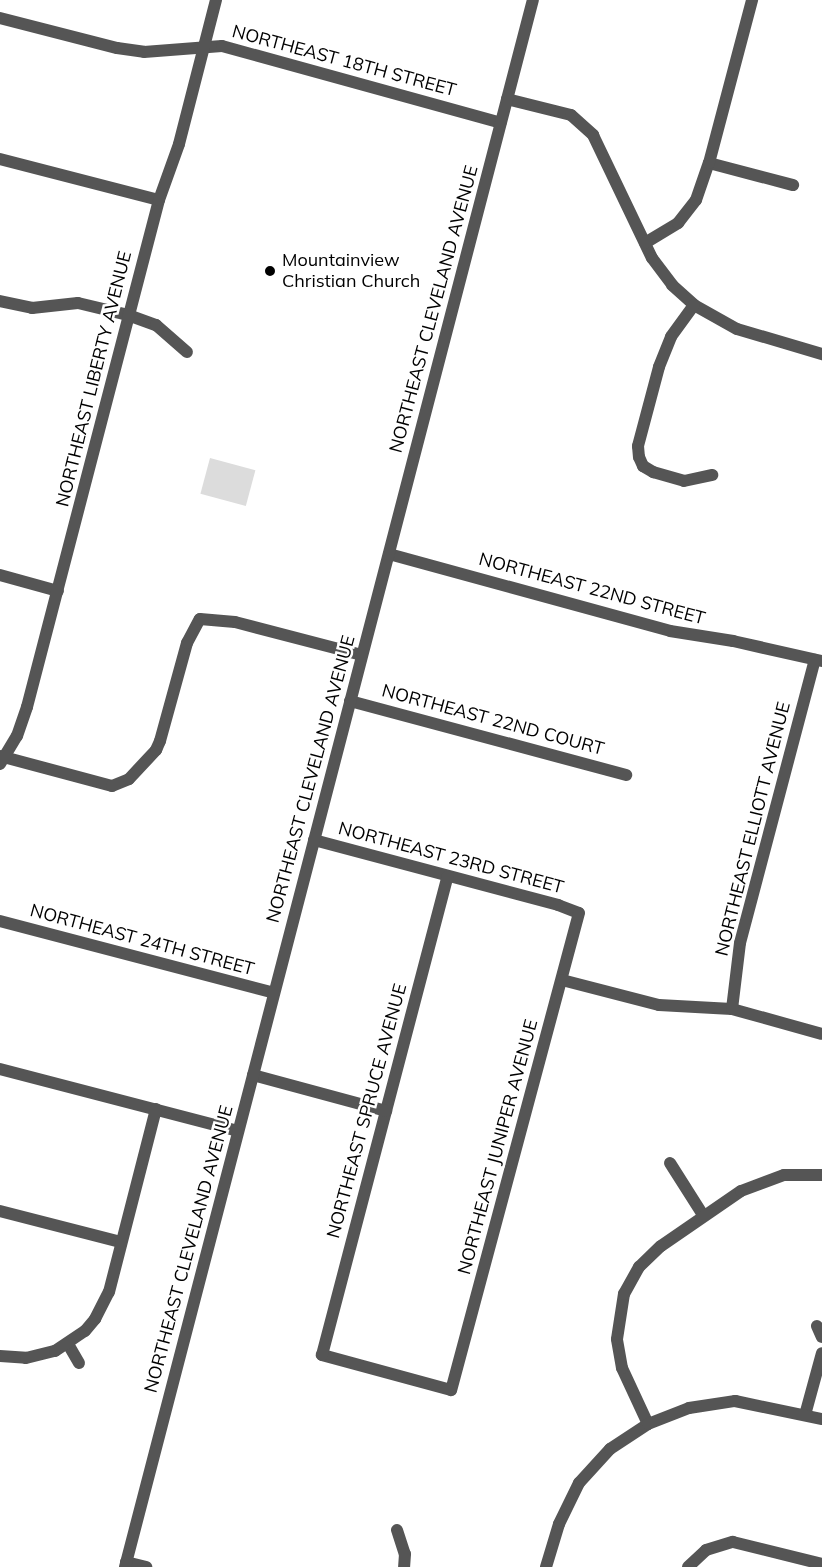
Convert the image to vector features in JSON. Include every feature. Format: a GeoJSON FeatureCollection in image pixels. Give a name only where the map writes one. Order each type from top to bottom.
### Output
{"type":"FeatureCollection","features":[{"type":"Feature","properties":{"kind":"street","name":"NORTHEAST LIBERTY AVENUE"},"geometry":{"type":"LineString","coordinates":[[2,759],[27,707],[128,315],[159,200],[179,144],[216,0]]}},
{"type":"Feature","properties":{"kind":"street","name":"NORTHEAST CLEVELAND AVENUE"},"geometry":{"type":"LineString","coordinates":[[125,1564],[533,0]]}},
{"type":"Feature","properties":{"kind":"street"},"geometry":{"type":"LineString","coordinates":[[645,243],[678,223],[688,212],[703,185],[752,0]]}},
{"type":"Feature","properties":{"kind":"street","name":"NORTHEAST 18TH STREET"},"geometry":{"type":"LineString","coordinates":[[0,18],[117,48],[144,52],[222,45],[501,123]]}},
{"type":"Feature","properties":{"kind":"street"},"geometry":{"type":"LineString","coordinates":[[507,99],[571,115],[584,124],[597,142],[660,271],[693,305],[737,329],[822,354]]}},
{"type":"Feature","properties":{"kind":"street"},"geometry":{"type":"LineString","coordinates":[[0,159],[159,200]]}},
{"type":"Feature","properties":{"kind":"street"},"geometry":{"type":"LineString","coordinates":[[709,163],[793,185]]}},
{"type":"Feature","properties":{"kind":"street"},"geometry":{"type":"LineString","coordinates":[[0,301],[32,308],[78,303],[128,315],[156,326],[187,352]]}},
{"type":"Feature","properties":{"kind":"street"},"geometry":{"type":"LineString","coordinates":[[693,305],[671,337],[659,368],[638,446],[639,457],[643,466],[653,472],[684,481],[712,475]]}},
{"type":"Feature","properties":{"kind":"street","name":"NORTHEAST 22ND STREET"},"geometry":{"type":"LineString","coordinates":[[389,554],[670,631],[733,641],[819,660]]}},
{"type":"Feature","properties":{"kind":"street"},"geometry":{"type":"LineString","coordinates":[[0,575],[58,591]]}},
{"type":"Feature","properties":{"kind":"street"},"geometry":{"type":"LineString","coordinates":[[2,759],[112,786],[129,779],[156,750],[164,731],[188,643],[200,619],[235,622],[362,655]]}},
{"type":"Feature","properties":{"kind":"street","name":"NORTHEAST ELLIOTT AVENUE"},"geometry":{"type":"LineString","coordinates":[[732,1009],[740,943],[819,660]]}},
{"type":"Feature","properties":{"kind":"street","name":"NORTHEAST 22ND COURT"},"geometry":{"type":"LineString","coordinates":[[350,701],[626,775]]}},
{"type":"Feature","properties":{"kind":"street","name":"NORTHEAST 23RD STREET"},"geometry":{"type":"LineString","coordinates":[[314,840],[558,905],[579,913]]}},
{"type":"Feature","properties":{"kind":"street","name":"NORTHEAST SPRUCE AVENUE"},"geometry":{"type":"LineString","coordinates":[[322,1355],[448,876]]}},
{"type":"Feature","properties":{"kind":"street","name":"NORTHEAST JUNIPER AVENUE"},"geometry":{"type":"LineString","coordinates":[[322,1355],[451,1390],[579,913]]}},
{"type":"Feature","properties":{"kind":"street","name":"NORTHEAST 24TH STREET"},"geometry":{"type":"LineString","coordinates":[[0,921],[274,993]]}},
{"type":"Feature","properties":{"kind":"street"},"geometry":{"type":"LineString","coordinates":[[561,980],[659,1005],[732,1009],[822,1034]]}},
{"type":"Feature","properties":{"kind":"street"},"geometry":{"type":"LineString","coordinates":[[0,1069],[238,1131]]}},
{"type":"Feature","properties":{"kind":"street"},"geometry":{"type":"LineString","coordinates":[[253,1075],[386,1111]]}},
{"type":"Feature","properties":{"kind":"street"},"geometry":{"type":"LineString","coordinates":[[0,1356],[26,1358],[41,1356],[68,1344],[85,1331],[102,1308],[156,1109]]}},
{"type":"Feature","properties":{"kind":"street"},"geometry":{"type":"LineString","coordinates":[[670,1163],[703,1215]]}},
{"type":"Feature","properties":{"kind":"street"},"geometry":{"type":"LineString","coordinates":[[648,1424],[628,1383],[618,1354],[617,1331],[620,1308],[631,1280],[649,1256],[703,1215],[741,1191],[769,1179],[800,1174],[822,1175]]}},
{"type":"Feature","properties":{"kind":"street"},"geometry":{"type":"LineString","coordinates":[[0,1211],[121,1242]]}},
{"type":"Feature","properties":{"kind":"street"},"geometry":{"type":"LineString","coordinates":[[68,1344],[79,1363]]}},
{"type":"Feature","properties":{"kind":"street"},"geometry":{"type":"LineString","coordinates":[[805,1415],[822,1353]]}},
{"type":"Feature","properties":{"kind":"street"},"geometry":{"type":"LineString","coordinates":[[546,1567],[559,1524],[579,1483],[610,1449],[648,1424],[674,1412],[719,1402],[753,1404],[822,1419]]}},
{"type":"Feature","properties":{"kind":"street"},"geometry":{"type":"LineString","coordinates":[[397,1530],[405,1554],[404,1567]]}},
{"type":"Feature","properties":{"kind":"street"},"geometry":{"type":"LineString","coordinates":[[688,1567],[706,1550],[733,1542],[822,1564]]}},
{"type":"Feature","properties":{"kind":"street"},"geometry":{"type":"LineString","coordinates":[[125,1564],[146,1567]]}},
{"type":"Feature","properties":{"kind":"shaded area"},"geometry":{"type":"Polygon","coordinates":[[[210,458],[255,470],[246,506],[200,494],[210,458]]]}},
{"type":"Feature","properties":{"kind":"place","name":"Mountainview Christian Church"},"geometry":{"type":"Point","coordinates":[270,271]}}]}
